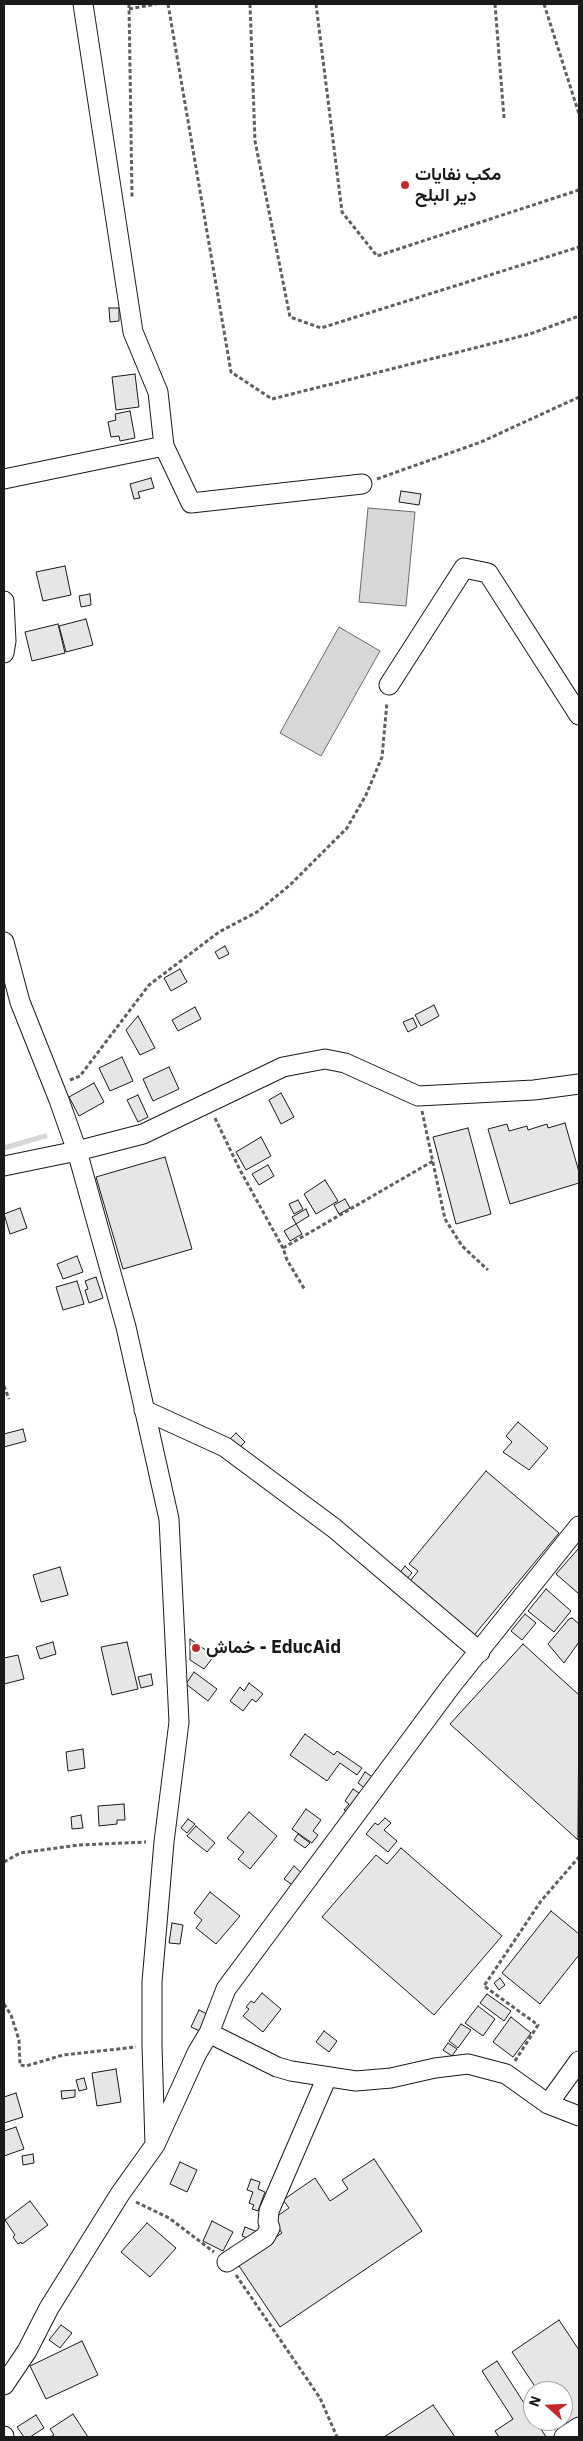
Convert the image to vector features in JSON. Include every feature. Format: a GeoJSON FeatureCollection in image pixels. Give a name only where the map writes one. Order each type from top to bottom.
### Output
{"type":"FeatureCollection","features":[{"type":"Feature","properties":{"kind":"street"},"geometry":{"type":"LineString","coordinates":[[82,4],[133,332],[158,392],[164,446],[191,503],[362,484]]}},
{"type":"Feature","properties":{"kind":"street"},"geometry":{"type":"LineString","coordinates":[[4,479],[164,446]]}},
{"type":"Feature","properties":{"kind":"street"},"geometry":{"type":"LineString","coordinates":[[389,685],[464,568],[488,573],[579,715]]}},
{"type":"Feature","properties":{"kind":"street"},"geometry":{"type":"LineString","coordinates":[[4,601],[6,641],[4,653]]}},
{"type":"Feature","properties":{"kind":"street"},"geometry":{"type":"LineString","coordinates":[[4,942],[20,1002],[77,1151],[126,1327],[169,1519],[179,1722],[164,1842],[152,1982],[155,2145]]}},
{"type":"Feature","properties":{"kind":"street"},"geometry":{"type":"LineString","coordinates":[[4,1166],[77,1151],[143,1134],[283,1067],[325,1059],[345,1063],[418,1096],[534,1090],[579,1084]]}},
{"type":"Feature","properties":{"kind":"street"},"geometry":{"type":"LineString","coordinates":[[144,1410],[225,1447],[334,1528],[480,1652]]}},
{"type":"Feature","properties":{"kind":"street"},"geometry":{"type":"LineString","coordinates":[[4,2385],[27,2351],[49,2308],[120,2194],[155,2145],[196,2054],[209,2033],[226,1989],[452,1686],[579,1526]]}},
{"type":"Feature","properties":{"kind":"street"},"geometry":{"type":"LineString","coordinates":[[209,2033],[277,2067],[356,2081],[391,2078],[434,2068],[468,2064],[506,2074],[548,2104],[579,2116]]}},
{"type":"Feature","properties":{"kind":"street"},"geometry":{"type":"LineString","coordinates":[[548,2104],[579,2060]]}},
{"type":"Feature","properties":{"kind":"street"},"geometry":{"type":"LineString","coordinates":[[226,2262],[264,2237],[270,2228],[268,2222],[270,2211],[327,2077]]}},
{"type":"Feature","properties":{"kind":"street"},"geometry":{"type":"LineString","coordinates":[[564,2437],[579,2427]]}},
{"type":"Feature","properties":{"kind":"path"},"geometry":{"type":"LineString","coordinates":[[129,4],[132,205]]}},
{"type":"Feature","properties":{"kind":"path"},"geometry":{"type":"LineString","coordinates":[[130,9],[156,4]]}},
{"type":"Feature","properties":{"kind":"path"},"geometry":{"type":"LineString","coordinates":[[168,4],[231,372],[272,399],[530,334],[579,316]]}},
{"type":"Feature","properties":{"kind":"path"},"geometry":{"type":"LineString","coordinates":[[250,4],[255,141],[290,317],[321,328],[579,246]]}},
{"type":"Feature","properties":{"kind":"path"},"geometry":{"type":"LineString","coordinates":[[316,4],[342,212],[377,256],[579,190]]}},
{"type":"Feature","properties":{"kind":"path"},"geometry":{"type":"LineString","coordinates":[[495,4],[504,118]]}},
{"type":"Feature","properties":{"kind":"path"},"geometry":{"type":"LineString","coordinates":[[544,4],[579,114]]}},
{"type":"Feature","properties":{"kind":"path"},"geometry":{"type":"LineString","coordinates":[[362,484],[481,442],[579,397]]}},
{"type":"Feature","properties":{"kind":"path"},"geometry":{"type":"LineString","coordinates":[[53,1088],[80,1076],[150,985],[219,932],[257,912],[290,885],[347,828],[366,796],[382,757],[389,685]]}},
{"type":"Feature","properties":{"kind":"path"},"geometry":{"type":"LineString","coordinates":[[418,1096],[445,1220],[462,1246],[488,1270]]}},
{"type":"Feature","properties":{"kind":"path"},"geometry":{"type":"LineString","coordinates":[[208,1104],[240,1170],[284,1248],[287,1260],[305,1290]]}},
{"type":"Feature","properties":{"kind":"path"},"geometry":{"type":"LineString","coordinates":[[284,1248],[433,1161]]}},
{"type":"Feature","properties":{"kind":"path"},"geometry":{"type":"LineString","coordinates":[[4,1386],[9,1399]]}},
{"type":"Feature","properties":{"kind":"path"},"geometry":{"type":"LineString","coordinates":[[4,1862],[20,1853],[78,1845],[164,1842]]}},
{"type":"Feature","properties":{"kind":"path"},"geometry":{"type":"LineString","coordinates":[[506,2074],[538,2025],[484,1986],[541,1901],[579,1857]]}},
{"type":"Feature","properties":{"kind":"path"},"geometry":{"type":"LineString","coordinates":[[4,2004],[11,2016],[19,2040],[20,2065],[26,2066],[63,2055],[152,2045]]}},
{"type":"Feature","properties":{"kind":"path"},"geometry":{"type":"LineString","coordinates":[[120,2194],[170,2218],[226,2262],[320,2398],[337,2437]]}},
{"type":"Feature","properties":{"kind":"shaded area"},"geometry":{"type":"Polygon","coordinates":[[[368,508],[415,512],[406,606],[359,602],[368,508]]]}},
{"type":"Feature","properties":{"kind":"shaded area"},"geometry":{"type":"Polygon","coordinates":[[[339,627],[380,651],[321,756],[280,733],[339,627]]]}},
{"type":"Feature","properties":{"kind":"building"},"geometry":{"type":"Polygon","coordinates":[[[109,308],[119,308],[119,321],[110,322],[109,308]]]}},
{"type":"Feature","properties":{"kind":"building"},"geometry":{"type":"Polygon","coordinates":[[[135,374],[139,407],[116,410],[112,377],[135,374]]]}},
{"type":"Feature","properties":{"kind":"building"},"geometry":{"type":"Polygon","coordinates":[[[130,411],[135,438],[120,441],[119,436],[111,437],[108,422],[116,420],[115,414],[130,411]]]}},
{"type":"Feature","properties":{"kind":"building"},"geometry":{"type":"Polygon","coordinates":[[[151,478],[154,488],[138,492],[140,498],[134,499],[130,484],[151,478]]]}},
{"type":"Feature","properties":{"kind":"building"},"geometry":{"type":"Polygon","coordinates":[[[401,491],[421,494],[419,505],[399,502],[401,491]]]}},
{"type":"Feature","properties":{"kind":"building"},"geometry":{"type":"Polygon","coordinates":[[[65,566],[71,595],[43,601],[36,572],[65,566]]]}},
{"type":"Feature","properties":{"kind":"building"},"geometry":{"type":"Polygon","coordinates":[[[90,594],[91,605],[81,607],[79,596],[90,594]]]}},
{"type":"Feature","properties":{"kind":"building"},"geometry":{"type":"Polygon","coordinates":[[[86,619],[93,645],[66,652],[59,626],[86,619]]]}},
{"type":"Feature","properties":{"kind":"building"},"geometry":{"type":"Polygon","coordinates":[[[58,624],[65,653],[32,661],[25,632],[58,624]]]}},
{"type":"Feature","properties":{"kind":"building"},"geometry":{"type":"Polygon","coordinates":[[[225,946],[229,954],[219,959],[215,952],[225,946]]]}},
{"type":"Feature","properties":{"kind":"building"},"geometry":{"type":"Polygon","coordinates":[[[180,969],[187,982],[171,991],[164,978],[180,969]]]}},
{"type":"Feature","properties":{"kind":"building"},"geometry":{"type":"Polygon","coordinates":[[[434,1005],[439,1016],[421,1026],[415,1015],[434,1005]]]}},
{"type":"Feature","properties":{"kind":"building"},"geometry":{"type":"Polygon","coordinates":[[[195,1007],[201,1019],[178,1031],[172,1020],[195,1007]]]}},
{"type":"Feature","properties":{"kind":"building"},"geometry":{"type":"Polygon","coordinates":[[[138,1016],[155,1048],[140,1055],[126,1030],[138,1016]]]}},
{"type":"Feature","properties":{"kind":"building"},"geometry":{"type":"Polygon","coordinates":[[[413,1018],[417,1027],[408,1032],[403,1022],[413,1018]]]}},
{"type":"Feature","properties":{"kind":"building"},"geometry":{"type":"Polygon","coordinates":[[[122,1057],[133,1081],[110,1091],[99,1068],[122,1057]]]}},
{"type":"Feature","properties":{"kind":"building"},"geometry":{"type":"Polygon","coordinates":[[[169,1067],[179,1089],[153,1101],[143,1079],[169,1067]]]}},
{"type":"Feature","properties":{"kind":"building"},"geometry":{"type":"Polygon","coordinates":[[[94,1083],[104,1102],[79,1116],[69,1097],[94,1083]]]}},
{"type":"Feature","properties":{"kind":"building"},"geometry":{"type":"Polygon","coordinates":[[[281,1093],[294,1117],[281,1124],[269,1100],[281,1093]]]}},
{"type":"Feature","properties":{"kind":"building"},"geometry":{"type":"Polygon","coordinates":[[[138,1095],[148,1117],[138,1122],[127,1100],[138,1095]]]}},
{"type":"Feature","properties":{"kind":"building"},"geometry":{"type":"Polygon","coordinates":[[[565,1123],[579,1172],[579,1183],[510,1204],[488,1129],[507,1124],[509,1131],[527,1126],[528,1130],[547,1124],[548,1128],[565,1123]]]}},
{"type":"Feature","properties":{"kind":"building"},"geometry":{"type":"Polygon","coordinates":[[[468,1128],[491,1214],[456,1224],[433,1137],[468,1128]]]}},
{"type":"Feature","properties":{"kind":"building"},"geometry":{"type":"Polygon","coordinates":[[[261,1137],[271,1156],[246,1170],[236,1152],[261,1137]]]}},
{"type":"Feature","properties":{"kind":"building"},"geometry":{"type":"Polygon","coordinates":[[[165,1157],[192,1249],[123,1269],[96,1177],[165,1157]]]}},
{"type":"Feature","properties":{"kind":"building"},"geometry":{"type":"Polygon","coordinates":[[[268,1165],[274,1176],[259,1185],[252,1174],[268,1165]]]}},
{"type":"Feature","properties":{"kind":"building"},"geometry":{"type":"Polygon","coordinates":[[[325,1180],[338,1201],[316,1214],[304,1194],[325,1180]]]}},
{"type":"Feature","properties":{"kind":"building"},"geometry":{"type":"Polygon","coordinates":[[[345,1199],[350,1208],[339,1214],[334,1205],[345,1199]]]}},
{"type":"Feature","properties":{"kind":"building"},"geometry":{"type":"Polygon","coordinates":[[[298,1200],[303,1209],[294,1214],[289,1204],[298,1200]]]}},
{"type":"Feature","properties":{"kind":"building"},"geometry":{"type":"Polygon","coordinates":[[[20,1208],[27,1228],[10,1234],[4,1214],[20,1208]]]}},
{"type":"Feature","properties":{"kind":"building"},"geometry":{"type":"Polygon","coordinates":[[[306,1209],[309,1216],[296,1224],[292,1217],[306,1209]]]}},
{"type":"Feature","properties":{"kind":"building"},"geometry":{"type":"Polygon","coordinates":[[[296,1224],[302,1234],[290,1241],[284,1231],[296,1224]]]}},
{"type":"Feature","properties":{"kind":"building"},"geometry":{"type":"Polygon","coordinates":[[[77,1256],[83,1272],[63,1279],[57,1264],[77,1256]]]}},
{"type":"Feature","properties":{"kind":"building"},"geometry":{"type":"Polygon","coordinates":[[[96,1277],[103,1298],[89,1303],[85,1290],[88,1289],[85,1281],[96,1277]]]}},
{"type":"Feature","properties":{"kind":"building"},"geometry":{"type":"Polygon","coordinates":[[[77,1281],[84,1304],[63,1310],[56,1287],[77,1281]]]}},
{"type":"Feature","properties":{"kind":"building"},"geometry":{"type":"Polygon","coordinates":[[[518,1422],[548,1448],[529,1470],[503,1452],[512,1442],[506,1436],[518,1422]]]}},
{"type":"Feature","properties":{"kind":"building"},"geometry":{"type":"Polygon","coordinates":[[[23,1429],[26,1441],[4,1447],[4,1434],[23,1429]]]}},
{"type":"Feature","properties":{"kind":"building"},"geometry":{"type":"Polygon","coordinates":[[[236,1433],[245,1442],[237,1450],[228,1441],[236,1433]]]}},
{"type":"Feature","properties":{"kind":"building"},"geometry":{"type":"Polygon","coordinates":[[[486,1471],[559,1533],[471,1639],[407,1585],[418,1571],[409,1564],[486,1471]]]}},
{"type":"Feature","properties":{"kind":"building"},"geometry":{"type":"Polygon","coordinates":[[[579,1548],[579,1594],[556,1574],[579,1548]]]}},
{"type":"Feature","properties":{"kind":"building"},"geometry":{"type":"Polygon","coordinates":[[[405,1566],[412,1573],[405,1581],[398,1575],[405,1566]]]}},
{"type":"Feature","properties":{"kind":"building"},"geometry":{"type":"Polygon","coordinates":[[[60,1567],[68,1595],[41,1602],[33,1575],[60,1567]]]}},
{"type":"Feature","properties":{"kind":"building"},"geometry":{"type":"Polygon","coordinates":[[[546,1589],[571,1611],[554,1632],[528,1611],[546,1589]]]}},
{"type":"Feature","properties":{"kind":"building"},"geometry":{"type":"Polygon","coordinates":[[[525,1614],[536,1623],[522,1640],[511,1631],[525,1614]]]}},
{"type":"Feature","properties":{"kind":"building"},"geometry":{"type":"Polygon","coordinates":[[[572,1618],[579,1624],[579,1642],[564,1663],[548,1644],[569,1619],[572,1618]]]}},
{"type":"Feature","properties":{"kind":"building","name":"خماش - EducAid"},"geometry":{"type":"Polygon","coordinates":[[[190,1639],[214,1656],[204,1669],[190,1660],[190,1639]]]}},
{"type":"Feature","properties":{"kind":"building"},"geometry":{"type":"Polygon","coordinates":[[[53,1642],[56,1654],[40,1659],[36,1647],[53,1642]]]}},
{"type":"Feature","properties":{"kind":"building"},"geometry":{"type":"Polygon","coordinates":[[[127,1642],[138,1689],[112,1695],[101,1647],[127,1642]]]}},
{"type":"Feature","properties":{"kind":"building"},"geometry":{"type":"Polygon","coordinates":[[[523,1644],[579,1695],[578,1840],[450,1724],[523,1644]]]}},
{"type":"Feature","properties":{"kind":"building"},"geometry":{"type":"Polygon","coordinates":[[[18,1655],[24,1679],[4,1684],[4,1658],[18,1655]]]}},
{"type":"Feature","properties":{"kind":"building"},"geometry":{"type":"Polygon","coordinates":[[[194,1672],[217,1689],[208,1701],[186,1684],[194,1672]]]}},
{"type":"Feature","properties":{"kind":"building"},"geometry":{"type":"Polygon","coordinates":[[[151,1674],[153,1685],[141,1688],[138,1677],[151,1674]]]}},
{"type":"Feature","properties":{"kind":"building"},"geometry":{"type":"Polygon","coordinates":[[[249,1683],[263,1694],[256,1702],[252,1699],[243,1711],[230,1701],[240,1687],[244,1691],[249,1683]]]}},
{"type":"Feature","properties":{"kind":"building"},"geometry":{"type":"Polygon","coordinates":[[[305,1734],[334,1755],[337,1751],[362,1768],[357,1775],[340,1763],[327,1781],[290,1755],[305,1734]]]}},
{"type":"Feature","properties":{"kind":"building"},"geometry":{"type":"Polygon","coordinates":[[[83,1749],[85,1768],[68,1771],[66,1752],[83,1749]]]}},
{"type":"Feature","properties":{"kind":"building"},"geometry":{"type":"Polygon","coordinates":[[[365,1772],[374,1778],[366,1789],[358,1783],[365,1772]]]}},
{"type":"Feature","properties":{"kind":"building"},"geometry":{"type":"Polygon","coordinates":[[[353,1789],[362,1795],[349,1813],[344,1810],[349,1804],[345,1801],[353,1789]]]}},
{"type":"Feature","properties":{"kind":"building"},"geometry":{"type":"Polygon","coordinates":[[[124,1804],[125,1820],[117,1820],[117,1824],[99,1826],[98,1806],[124,1804]]]}},
{"type":"Feature","properties":{"kind":"building"},"geometry":{"type":"Polygon","coordinates":[[[306,1809],[321,1820],[313,1831],[318,1835],[312,1843],[292,1829],[306,1809]]]}},
{"type":"Feature","properties":{"kind":"building"},"geometry":{"type":"Polygon","coordinates":[[[249,1812],[277,1836],[250,1869],[238,1859],[244,1852],[227,1838],[249,1812]]]}},
{"type":"Feature","properties":{"kind":"building"},"geometry":{"type":"Polygon","coordinates":[[[81,1815],[83,1828],[72,1829],[71,1817],[81,1815]]]}},
{"type":"Feature","properties":{"kind":"building"},"geometry":{"type":"Polygon","coordinates":[[[385,1818],[391,1823],[384,1830],[397,1841],[388,1852],[366,1834],[375,1823],[378,1825],[385,1818]]]}},
{"type":"Feature","properties":{"kind":"building"},"geometry":{"type":"Polygon","coordinates":[[[188,1819],[195,1824],[187,1833],[181,1828],[188,1819]]]}},
{"type":"Feature","properties":{"kind":"building"},"geometry":{"type":"Polygon","coordinates":[[[196,1826],[215,1843],[207,1852],[187,1836],[196,1826]]]}},
{"type":"Feature","properties":{"kind":"building"},"geometry":{"type":"Polygon","coordinates":[[[298,1834],[310,1843],[305,1848],[294,1840],[298,1834]]]}},
{"type":"Feature","properties":{"kind":"building"},"geometry":{"type":"Polygon","coordinates":[[[401,1848],[502,1936],[434,2015],[322,1917],[376,1855],[387,1864],[401,1848]]]}},
{"type":"Feature","properties":{"kind":"building"},"geometry":{"type":"Polygon","coordinates":[[[294,1866],[303,1874],[294,1886],[284,1879],[294,1866]]]}},
{"type":"Feature","properties":{"kind":"building"},"geometry":{"type":"Polygon","coordinates":[[[210,1892],[240,1916],[216,1944],[196,1928],[202,1920],[194,1913],[210,1892]]]}},
{"type":"Feature","properties":{"kind":"building"},"geometry":{"type":"Polygon","coordinates":[[[551,1911],[579,1934],[579,1955],[540,2004],[502,1973],[551,1911]]]}},
{"type":"Feature","properties":{"kind":"building"},"geometry":{"type":"Polygon","coordinates":[[[172,1923],[183,1925],[180,1944],[169,1943],[172,1923]]]}},
{"type":"Feature","properties":{"kind":"building"},"geometry":{"type":"Polygon","coordinates":[[[500,1978],[505,1985],[499,1990],[494,1983],[500,1978]]]}},
{"type":"Feature","properties":{"kind":"building"},"geometry":{"type":"Polygon","coordinates":[[[262,1993],[281,2009],[263,2032],[243,2016],[249,2009],[246,2007],[251,2001],[254,2003],[262,1993]]]}},
{"type":"Feature","properties":{"kind":"building"},"geometry":{"type":"Polygon","coordinates":[[[487,1994],[511,2011],[504,2021],[480,2003],[487,1994]]]}},
{"type":"Feature","properties":{"kind":"building"},"geometry":{"type":"Polygon","coordinates":[[[478,2006],[495,2019],[483,2036],[465,2023],[478,2006]]]}},
{"type":"Feature","properties":{"kind":"building"},"geometry":{"type":"Polygon","coordinates":[[[199,2010],[207,2014],[200,2031],[191,2027],[199,2010]]]}},
{"type":"Feature","properties":{"kind":"building"},"geometry":{"type":"Polygon","coordinates":[[[511,2017],[531,2033],[513,2057],[493,2042],[511,2017]]]}},
{"type":"Feature","properties":{"kind":"building"},"geometry":{"type":"Polygon","coordinates":[[[461,2024],[471,2030],[458,2048],[449,2041],[461,2024]]]}},
{"type":"Feature","properties":{"kind":"building"},"geometry":{"type":"Polygon","coordinates":[[[324,2031],[337,2041],[329,2052],[316,2042],[324,2031]]]}},
{"type":"Feature","properties":{"kind":"building"},"geometry":{"type":"Polygon","coordinates":[[[448,2043],[457,2049],[452,2056],[443,2050],[448,2043]]]}},
{"type":"Feature","properties":{"kind":"building"},"geometry":{"type":"Polygon","coordinates":[[[116,2069],[121,2102],[97,2106],[92,2073],[116,2069]]]}},
{"type":"Feature","properties":{"kind":"building"},"geometry":{"type":"Polygon","coordinates":[[[84,2078],[87,2089],[79,2091],[76,2080],[84,2078]]]}},
{"type":"Feature","properties":{"kind":"building"},"geometry":{"type":"Polygon","coordinates":[[[75,2090],[75,2097],[62,2099],[61,2091],[75,2090]]]}},
{"type":"Feature","properties":{"kind":"building"},"geometry":{"type":"Polygon","coordinates":[[[16,2093],[23,2117],[4,2123],[4,2097],[16,2093]]]}},
{"type":"Feature","properties":{"kind":"building"},"geometry":{"type":"Polygon","coordinates":[[[16,2127],[24,2149],[4,2156],[4,2131],[16,2127]]]}},
{"type":"Feature","properties":{"kind":"building"},"geometry":{"type":"Polygon","coordinates":[[[33,2154],[34,2163],[23,2165],[22,2156],[33,2154]]]}},
{"type":"Feature","properties":{"kind":"building"},"geometry":{"type":"Polygon","coordinates":[[[374,2159],[422,2231],[280,2327],[237,2263],[282,2233],[273,2219],[289,2208],[283,2200],[315,2178],[330,2201],[348,2189],[342,2180],[374,2159]]]}},
{"type":"Feature","properties":{"kind":"building"},"geometry":{"type":"Polygon","coordinates":[[[180,2162],[197,2170],[187,2192],[170,2184],[180,2162]]]}},
{"type":"Feature","properties":{"kind":"building"},"geometry":{"type":"Polygon","coordinates":[[[251,2179],[260,2182],[258,2189],[265,2192],[258,2211],[252,2209],[254,2205],[249,2203],[253,2192],[247,2190],[251,2179]]]}},
{"type":"Feature","properties":{"kind":"building"},"geometry":{"type":"Polygon","coordinates":[[[30,2201],[48,2225],[22,2244],[21,2242],[18,2244],[13,2237],[15,2235],[5,2220],[30,2201]]]}},
{"type":"Feature","properties":{"kind":"building"},"geometry":{"type":"Polygon","coordinates":[[[212,2221],[233,2232],[223,2251],[203,2241],[212,2221]]]}},
{"type":"Feature","properties":{"kind":"building"},"geometry":{"type":"Polygon","coordinates":[[[147,2223],[176,2248],[150,2277],[121,2252],[147,2223]]]}},
{"type":"Feature","properties":{"kind":"building"},"geometry":{"type":"Polygon","coordinates":[[[245,2227],[258,2232],[255,2241],[242,2236],[245,2227]]]}},
{"type":"Feature","properties":{"kind":"building"},"geometry":{"type":"Polygon","coordinates":[[[559,2320],[579,2350],[579,2423],[573,2427],[573,2381],[531,2381],[512,2352],[559,2320]]]}},
{"type":"Feature","properties":{"kind":"building"},"geometry":{"type":"Polygon","coordinates":[[[61,2325],[72,2333],[60,2348],[49,2340],[61,2325]]]}},
{"type":"Feature","properties":{"kind":"building"},"geometry":{"type":"Polygon","coordinates":[[[82,2341],[98,2375],[46,2399],[30,2366],[82,2341]]]}},
{"type":"Feature","properties":{"kind":"building"},"geometry":{"type":"Polygon","coordinates":[[[497,2361],[523,2401],[523,2431],[542,2431],[546,2437],[499,2437],[495,2431],[513,2419],[482,2371],[497,2361]]]}},
{"type":"Feature","properties":{"kind":"building"},"geometry":{"type":"Polygon","coordinates":[[[433,2405],[455,2437],[384,2437],[433,2405]]]}},
{"type":"Feature","properties":{"kind":"building"},"geometry":{"type":"Polygon","coordinates":[[[73,2414],[88,2437],[50,2437],[54,2435],[50,2429],[73,2414]]]}},
{"type":"Feature","properties":{"kind":"building"},"geometry":{"type":"Polygon","coordinates":[[[36,2415],[44,2428],[30,2437],[24,2437],[17,2427],[36,2415]]]}},
{"type":"Feature","properties":{"kind":"waterway"},"geometry":{"type":"LineString","coordinates":[[4,1148],[45,1136]]}},
{"type":"Feature","properties":{"kind":"place","name":"مكب نفايات دير البلح"},"geometry":{"type":"Point","coordinates":[405,185]}},
{"type":"Feature","properties":{"kind":"place","name":"خماش - EducAid"},"geometry":{"type":"Point","coordinates":[196,1648]}}]}
